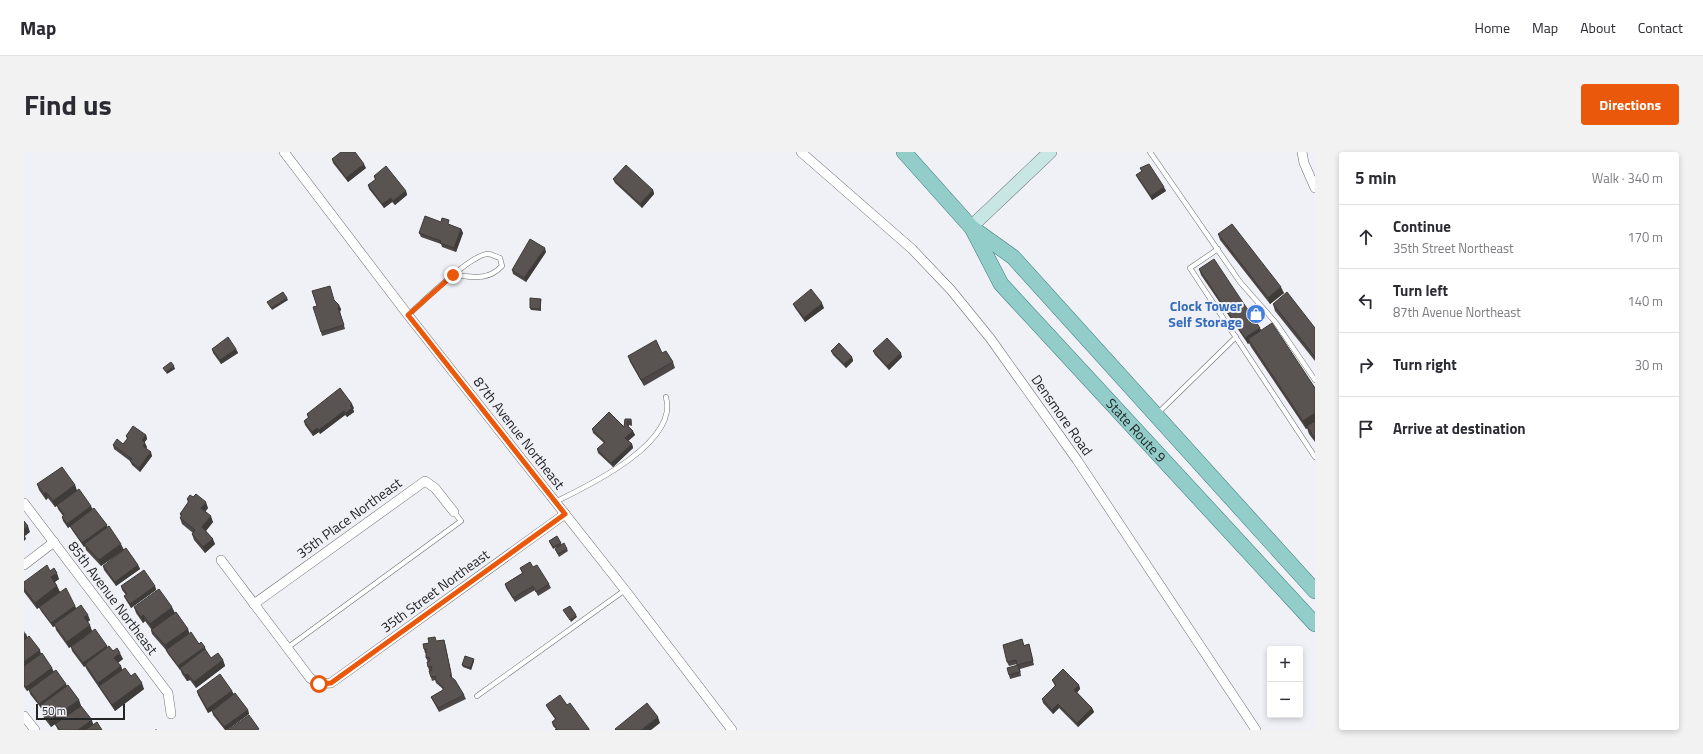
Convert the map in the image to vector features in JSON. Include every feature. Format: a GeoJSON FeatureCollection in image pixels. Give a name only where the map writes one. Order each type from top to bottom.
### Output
{"type":"FeatureCollection","features":[{"type":"Feature","properties":{"kind":"main road","name":"State Route 9"},"geometry":{"type":"LineString","coordinates":[[904,152],[971,227],[1013,257],[1315,591]]}},
{"type":"Feature","properties":{"kind":"main road"},"geometry":{"type":"LineString","coordinates":[[971,227],[1050,152]]}},
{"type":"Feature","properties":{"kind":"main road","name":"State Route 9"},"geometry":{"type":"LineString","coordinates":[[971,227],[1001,284],[1315,624]]}},
{"type":"Feature","properties":{"kind":"street","name":"87th Avenue Northeast"},"geometry":{"type":"LineString","coordinates":[[284,152],[408,315],[625,590],[732,730]]}},
{"type":"Feature","properties":{"kind":"street","name":"Densmore Road"},"geometry":{"type":"LineString","coordinates":[[801,152],[912,249],[951,290],[990,338],[1077,460],[1256,730]]}},
{"type":"Feature","properties":{"kind":"street"},"geometry":{"type":"LineString","coordinates":[[1302,152],[1304,163],[1315,188]]}},
{"type":"Feature","properties":{"kind":"street","name":"35th Place Northeast"},"geometry":{"type":"LineString","coordinates":[[254,604],[425,481],[435,488],[454,512]]}},
{"type":"Feature","properties":{"kind":"street","name":"85th Avenue Northeast"},"geometry":{"type":"LineString","coordinates":[[24,503],[168,693],[171,714]]}},
{"type":"Feature","properties":{"kind":"street","name":"35th Street Northeast"},"geometry":{"type":"LineString","coordinates":[[287,648],[310,678],[319,684],[331,683],[565,514]]}},
{"type":"Feature","properties":{"kind":"street"},"geometry":{"type":"LineString","coordinates":[[24,565],[54,542]]}},
{"type":"Feature","properties":{"kind":"street"},"geometry":{"type":"LineString","coordinates":[[221,560],[287,648]]}},
{"type":"Feature","properties":{"kind":"street"},"geometry":{"type":"LineString","coordinates":[[24,716],[34,730]]}},
{"type":"Feature","properties":{"kind":"lane"},"geometry":{"type":"LineString","coordinates":[[1150,152],[1240,282],[1276,323],[1315,380]]}},
{"type":"Feature","properties":{"kind":"lane"},"geometry":{"type":"LineString","coordinates":[[1218,249],[1190,268],[1315,457]]}},
{"type":"Feature","properties":{"kind":"lane"},"geometry":{"type":"LineString","coordinates":[[408,315],[453,275],[466,264],[480,256],[489,254],[500,258],[502,266],[496,273],[488,277],[453,275]]}},
{"type":"Feature","properties":{"kind":"lane"},"geometry":{"type":"LineString","coordinates":[[1155,415],[1236,337]]}},
{"type":"Feature","properties":{"kind":"lane"},"geometry":{"type":"LineString","coordinates":[[555,502],[612,471],[630,459],[659,433],[667,414],[666,397]]}},
{"type":"Feature","properties":{"kind":"lane"},"geometry":{"type":"LineString","coordinates":[[287,648],[461,521],[454,512]]}},
{"type":"Feature","properties":{"kind":"lane"},"geometry":{"type":"LineString","coordinates":[[478,696],[625,590]]}},
{"type":"Feature","properties":{"kind":"building"},"geometry":{"type":"Polygon","coordinates":[[[341,152],[355,152],[364,164],[346,178],[332,159],[341,152]]]}},
{"type":"Feature","properties":{"kind":"building"},"geometry":{"type":"Polygon","coordinates":[[[1149,164],[1164,187],[1151,196],[1136,175],[1142,171],[1140,168],[1149,164]]]}},
{"type":"Feature","properties":{"kind":"building"},"geometry":{"type":"Polygon","coordinates":[[[626,165],[653,190],[640,204],[613,179],[626,165]]]}},
{"type":"Feature","properties":{"kind":"building"},"geometry":{"type":"Polygon","coordinates":[[[386,166],[406,191],[393,201],[391,198],[382,204],[368,185],[376,179],[374,176],[386,166]]]}},
{"type":"Feature","properties":{"kind":"building"},"geometry":{"type":"Polygon","coordinates":[[[425,216],[441,222],[442,218],[449,220],[448,224],[461,229],[454,248],[440,243],[441,241],[419,233],[425,216]]]}},
{"type":"Feature","properties":{"kind":"building"},"geometry":{"type":"Polygon","coordinates":[[[1232,224],[1281,287],[1268,298],[1218,234],[1232,224]]]}},
{"type":"Feature","properties":{"kind":"building"},"geometry":{"type":"Polygon","coordinates":[[[530,239],[545,248],[524,278],[512,270],[530,239]]]}},
{"type":"Feature","properties":{"kind":"building"},"geometry":{"type":"Polygon","coordinates":[[[1214,259],[1260,328],[1245,338],[1199,269],[1214,259]]]}},
{"type":"Feature","properties":{"kind":"building"},"geometry":{"type":"Polygon","coordinates":[[[330,286],[334,300],[339,305],[338,308],[344,325],[321,332],[313,307],[317,306],[312,291],[330,286]]]}},
{"type":"Feature","properties":{"kind":"building"},"geometry":{"type":"Polygon","coordinates":[[[811,289],[822,303],[804,318],[793,304],[811,289]]]}},
{"type":"Feature","properties":{"kind":"building"},"geometry":{"type":"Polygon","coordinates":[[[283,292],[287,298],[271,308],[267,302],[283,292]]]}},
{"type":"Feature","properties":{"kind":"building"},"geometry":{"type":"Polygon","coordinates":[[[1287,292],[1315,328],[1315,357],[1273,304],[1287,292]]]}},
{"type":"Feature","properties":{"kind":"building"},"geometry":{"type":"Polygon","coordinates":[[[530,298],[541,299],[540,309],[530,308],[530,298]]]}},
{"type":"Feature","properties":{"kind":"building"},"geometry":{"type":"Polygon","coordinates":[[[1272,323],[1315,388],[1315,413],[1303,421],[1248,339],[1272,323]]]}},
{"type":"Feature","properties":{"kind":"building"},"geometry":{"type":"Polygon","coordinates":[[[228,337],[236,349],[220,360],[212,349],[228,337]]]}},
{"type":"Feature","properties":{"kind":"building"},"geometry":{"type":"Polygon","coordinates":[[[887,338],[901,353],[887,366],[873,351],[887,338]]]}},
{"type":"Feature","properties":{"kind":"building"},"geometry":{"type":"Polygon","coordinates":[[[656,340],[662,353],[666,351],[673,362],[641,380],[628,356],[656,340]]]}},
{"type":"Feature","properties":{"kind":"building"},"geometry":{"type":"Polygon","coordinates":[[[839,343],[852,357],[844,364],[831,351],[839,343]]]}},
{"type":"Feature","properties":{"kind":"building"},"geometry":{"type":"Polygon","coordinates":[[[171,362],[174,366],[166,372],[163,368],[171,362]]]}},
{"type":"Feature","properties":{"kind":"building"},"geometry":{"type":"Polygon","coordinates":[[[340,388],[352,404],[350,406],[352,408],[346,413],[344,411],[319,430],[317,428],[312,432],[304,421],[309,417],[307,414],[340,388]]]}},
{"type":"Feature","properties":{"kind":"building"},"geometry":{"type":"Polygon","coordinates":[[[609,412],[624,427],[625,419],[631,419],[631,422],[627,421],[627,425],[633,431],[625,438],[632,444],[611,463],[597,449],[605,442],[592,429],[609,412]]]}},
{"type":"Feature","properties":{"kind":"building"},"geometry":{"type":"Polygon","coordinates":[[[1315,421],[1315,439],[1307,426],[1315,421]]]}},
{"type":"Feature","properties":{"kind":"building"},"geometry":{"type":"Polygon","coordinates":[[[133,426],[146,435],[142,440],[145,443],[143,446],[151,452],[139,468],[130,461],[132,459],[113,445],[117,439],[123,444],[128,438],[126,436],[133,426]]]}},
{"type":"Feature","properties":{"kind":"building"},"geometry":{"type":"Polygon","coordinates":[[[62,467],[75,485],[53,501],[46,492],[44,494],[37,484],[62,467]]]}},
{"type":"Feature","properties":{"kind":"building"},"geometry":{"type":"Polygon","coordinates":[[[79,489],[91,506],[67,524],[62,517],[64,515],[57,505],[79,489]]]}},
{"type":"Feature","properties":{"kind":"building"},"geometry":{"type":"Polygon","coordinates":[[[196,494],[206,502],[201,508],[211,516],[202,527],[213,539],[203,547],[192,534],[195,530],[180,518],[182,515],[180,514],[189,501],[187,499],[190,495],[193,497],[196,494]]]}},
{"type":"Feature","properties":{"kind":"building"},"geometry":{"type":"Polygon","coordinates":[[[94,508],[107,525],[82,543],[70,526],[94,508]]]}},
{"type":"Feature","properties":{"kind":"building"},"geometry":{"type":"Polygon","coordinates":[[[24,521],[28,526],[24,529],[24,521]]]}},
{"type":"Feature","properties":{"kind":"building"},"geometry":{"type":"Polygon","coordinates":[[[109,526],[121,544],[99,560],[84,544],[109,526]]]}},
{"type":"Feature","properties":{"kind":"building"},"geometry":{"type":"Polygon","coordinates":[[[557,536],[561,543],[553,547],[549,541],[557,536]]]}},
{"type":"Feature","properties":{"kind":"building"},"geometry":{"type":"Polygon","coordinates":[[[564,543],[567,549],[558,554],[555,549],[564,543]]]}},
{"type":"Feature","properties":{"kind":"building"},"geometry":{"type":"Polygon","coordinates":[[[126,548],[138,565],[115,582],[103,566],[126,548]]]}},
{"type":"Feature","properties":{"kind":"building"},"geometry":{"type":"Polygon","coordinates":[[[530,562],[533,567],[537,565],[549,584],[536,592],[533,586],[513,598],[505,584],[523,573],[520,568],[530,562]]]}},
{"type":"Feature","properties":{"kind":"building"},"geometry":{"type":"Polygon","coordinates":[[[47,565],[50,571],[54,568],[57,573],[51,577],[57,586],[35,603],[24,589],[24,582],[47,565]]]}},
{"type":"Feature","properties":{"kind":"building"},"geometry":{"type":"Polygon","coordinates":[[[144,570],[155,586],[130,604],[124,596],[127,594],[121,586],[144,570]]]}},
{"type":"Feature","properties":{"kind":"building"},"geometry":{"type":"Polygon","coordinates":[[[66,588],[75,606],[51,623],[39,607],[66,588]]]}},
{"type":"Feature","properties":{"kind":"building"},"geometry":{"type":"Polygon","coordinates":[[[159,589],[172,607],[150,624],[143,615],[141,617],[134,607],[159,589]]]}},
{"type":"Feature","properties":{"kind":"building"},"geometry":{"type":"Polygon","coordinates":[[[81,605],[88,615],[84,617],[90,625],[67,642],[54,624],[81,605]]]}},
{"type":"Feature","properties":{"kind":"building"},"geometry":{"type":"Polygon","coordinates":[[[570,606],[576,615],[570,620],[563,610],[570,606]]]}},
{"type":"Feature","properties":{"kind":"building"},"geometry":{"type":"Polygon","coordinates":[[[176,612],[188,629],[165,645],[151,630],[176,612]]]}},
{"type":"Feature","properties":{"kind":"building"},"geometry":{"type":"Polygon","coordinates":[[[95,629],[107,646],[83,663],[71,647],[95,629]]]}},
{"type":"Feature","properties":{"kind":"building"},"geometry":{"type":"Polygon","coordinates":[[[191,632],[199,644],[201,642],[205,647],[178,666],[166,650],[191,632]]]}},
{"type":"Feature","properties":{"kind":"building"},"geometry":{"type":"Polygon","coordinates":[[[29,636],[40,650],[24,662],[24,640],[29,636]]]}},
{"type":"Feature","properties":{"kind":"building"},"geometry":{"type":"Polygon","coordinates":[[[435,637],[436,641],[444,640],[451,673],[450,676],[455,680],[464,695],[438,708],[431,697],[443,690],[443,687],[435,679],[436,676],[431,677],[429,671],[432,670],[431,666],[428,667],[427,662],[430,661],[429,657],[426,658],[426,649],[424,649],[423,644],[429,643],[428,638],[435,637]]]}},
{"type":"Feature","properties":{"kind":"building"},"geometry":{"type":"Polygon","coordinates":[[[1022,639],[1024,646],[1029,644],[1033,661],[1017,665],[1016,660],[1007,662],[1003,645],[1022,639]]]}},
{"type":"Feature","properties":{"kind":"building"},"geometry":{"type":"Polygon","coordinates":[[[109,646],[113,651],[117,648],[120,653],[114,658],[121,666],[98,683],[85,664],[109,646]]]}},
{"type":"Feature","properties":{"kind":"building"},"geometry":{"type":"Polygon","coordinates":[[[205,649],[211,658],[218,653],[223,660],[194,682],[188,674],[185,675],[180,668],[205,649]]]}},
{"type":"Feature","properties":{"kind":"building"},"geometry":{"type":"Polygon","coordinates":[[[42,653],[52,668],[26,687],[24,685],[24,666],[42,653]]]}},
{"type":"Feature","properties":{"kind":"building"},"geometry":{"type":"Polygon","coordinates":[[[465,656],[474,659],[470,668],[462,665],[465,656]]]}},
{"type":"Feature","properties":{"kind":"building"},"geometry":{"type":"Polygon","coordinates":[[[1018,665],[1020,672],[1009,675],[1007,668],[1018,665]]]}},
{"type":"Feature","properties":{"kind":"building"},"geometry":{"type":"Polygon","coordinates":[[[125,668],[131,676],[135,673],[142,683],[112,705],[99,686],[125,668]]]}},
{"type":"Feature","properties":{"kind":"building"},"geometry":{"type":"Polygon","coordinates":[[[1063,669],[1079,685],[1074,690],[1092,708],[1077,723],[1058,704],[1052,710],[1042,699],[1056,685],[1052,680],[1063,669]]]}},
{"type":"Feature","properties":{"kind":"building"},"geometry":{"type":"Polygon","coordinates":[[[56,670],[66,684],[39,704],[29,690],[56,670]]]}},
{"type":"Feature","properties":{"kind":"building"},"geometry":{"type":"Polygon","coordinates":[[[220,674],[232,691],[207,709],[197,691],[220,674]]]}},
{"type":"Feature","properties":{"kind":"building"},"geometry":{"type":"Polygon","coordinates":[[[68,685],[79,700],[49,721],[42,712],[44,710],[41,705],[68,685]]]}},
{"type":"Feature","properties":{"kind":"building"},"geometry":{"type":"Polygon","coordinates":[[[235,693],[248,710],[224,727],[212,711],[235,693]]]}},
{"type":"Feature","properties":{"kind":"building"},"geometry":{"type":"Polygon","coordinates":[[[560,695],[567,705],[570,703],[589,729],[588,730],[555,730],[557,729],[552,722],[556,719],[546,705],[560,695]]]}},
{"type":"Feature","properties":{"kind":"building"},"geometry":{"type":"Polygon","coordinates":[[[647,703],[658,717],[641,730],[615,729],[647,703]]]}},
{"type":"Feature","properties":{"kind":"building"},"geometry":{"type":"Polygon","coordinates":[[[81,706],[92,720],[78,730],[60,730],[55,724],[81,706]]]}},
{"type":"Feature","properties":{"kind":"building"},"geometry":{"type":"Polygon","coordinates":[[[249,715],[259,729],[228,730],[249,715]]]}},
{"type":"Feature","properties":{"kind":"building"},"geometry":{"type":"Polygon","coordinates":[[[97,722],[102,730],[85,730],[97,722]]]}},
{"type":"Feature","properties":{"kind":"place","name":"Clock Tower Self Storage"},"geometry":{"type":"Point","coordinates":[1256,314]}},
{"type":"Feature","properties":{"kind":"route"},"geometry":{"type":"LineString","coordinates":[[319,684],[331,683],[565,514],[408,315],[453,275]]}}]}
